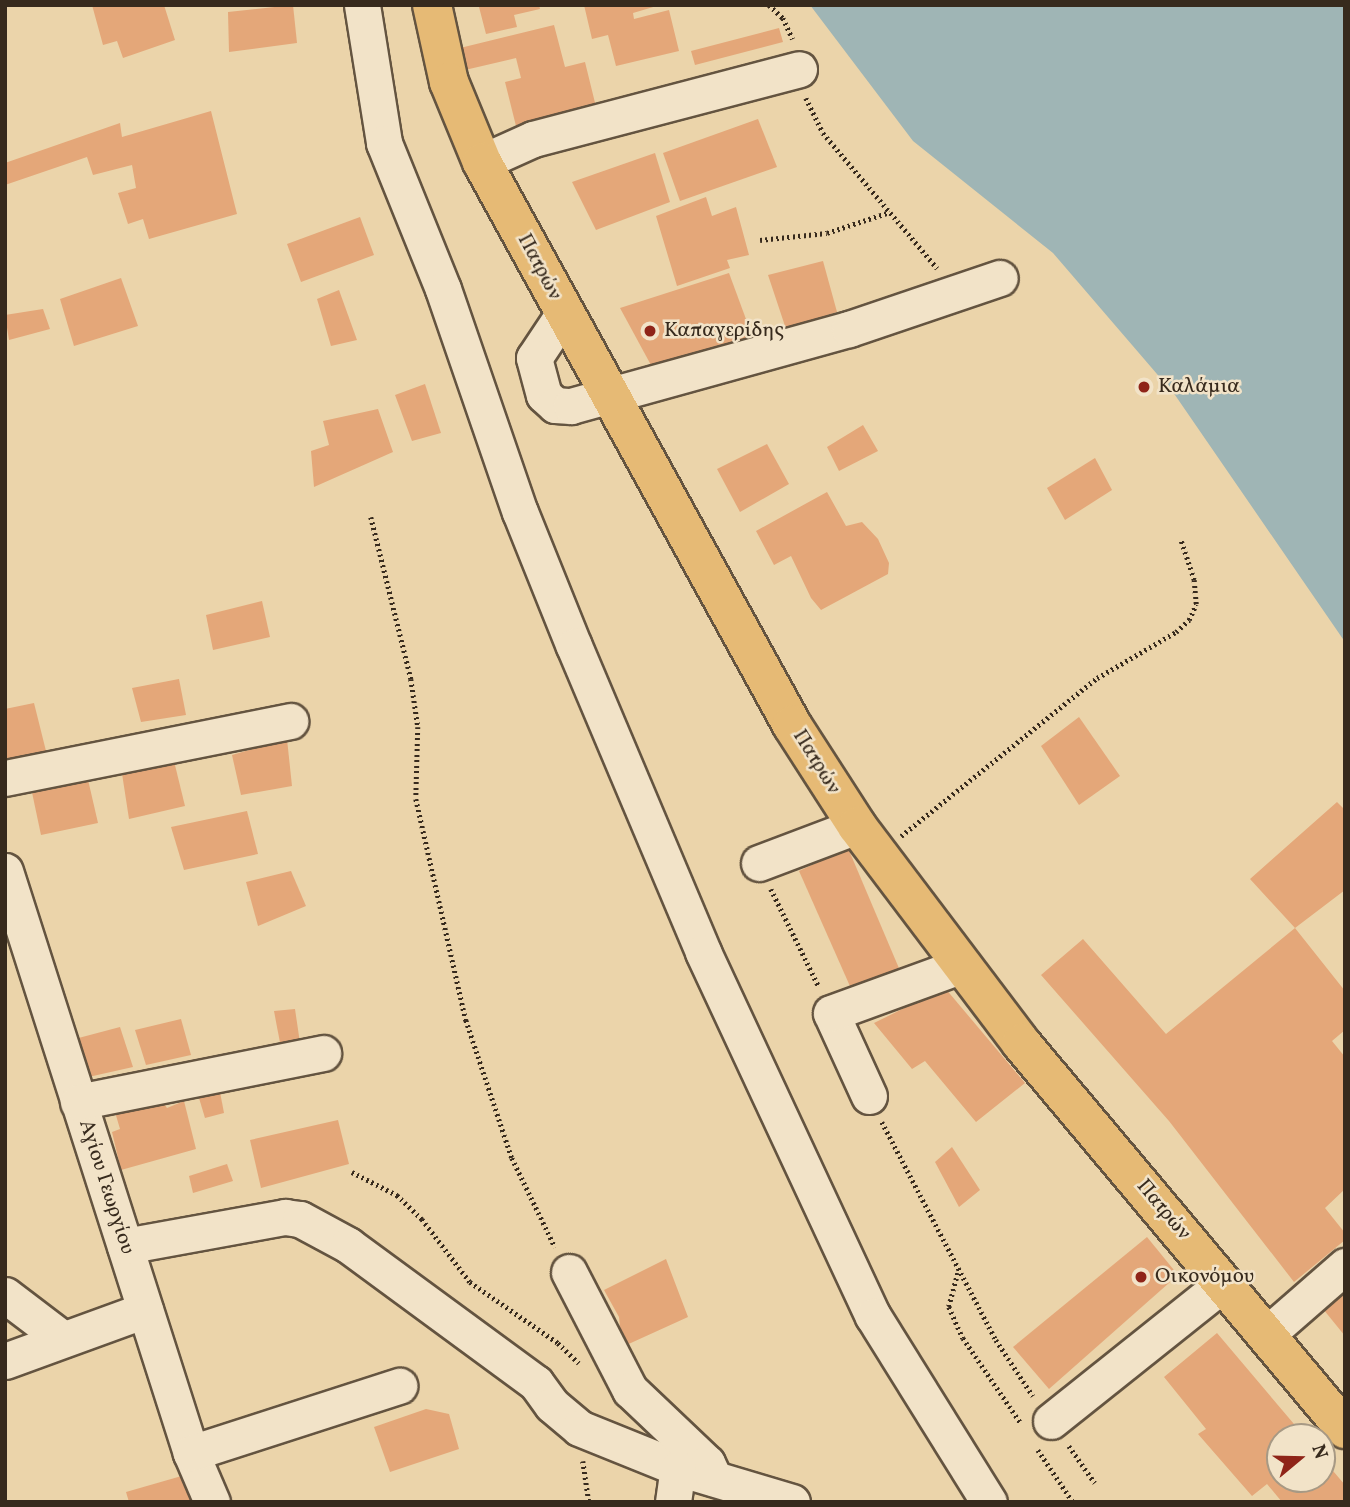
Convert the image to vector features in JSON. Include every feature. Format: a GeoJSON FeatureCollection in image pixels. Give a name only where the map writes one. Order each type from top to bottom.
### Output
{"type":"FeatureCollection","features":[{"type":"Feature","properties":{"kind":"main road","name":"Πατρών"},"geometry":{"type":"LineString","coordinates":[[432,5],[449,82],[482,162],[792,724],[865,839],[960,966],[1345,1429]]}},
{"type":"Feature","properties":{"kind":"street"},"geometry":{"type":"LineString","coordinates":[[362,5],[384,143],[443,289],[520,512],[580,659],[708,964],[866,1304],[937,1426],[989,1502]]}},
{"type":"Feature","properties":{"kind":"street"},"geometry":{"type":"LineString","coordinates":[[482,162],[533,139],[799,69]]}},
{"type":"Feature","properties":{"kind":"street"},"geometry":{"type":"LineString","coordinates":[[564,313],[534,358],[544,395],[555,405],[571,406],[612,397],[849,329],[1000,278]]}},
{"type":"Feature","properties":{"kind":"street"},"geometry":{"type":"LineString","coordinates":[[5,778],[290,722]]}},
{"type":"Feature","properties":{"kind":"street"},"geometry":{"type":"LineString","coordinates":[[759,863],[865,839]]}},
{"type":"Feature","properties":{"kind":"street","name":"Αγίου Γεωργίου"},"geometry":{"type":"LineString","coordinates":[[5,871],[191,1454],[212,1502]]}},
{"type":"Feature","properties":{"kind":"street"},"geometry":{"type":"LineString","coordinates":[[869,1096],[831,1013],[960,966]]}},
{"type":"Feature","properties":{"kind":"street"},"geometry":{"type":"LineString","coordinates":[[78,1102],[323,1053]]}},
{"type":"Feature","properties":{"kind":"street"},"geometry":{"type":"LineString","coordinates":[[125,1246],[285,1217],[300,1219],[348,1245],[536,1383],[552,1405],[579,1428],[676,1485],[714,1478],[792,1502]]}},
{"type":"Feature","properties":{"kind":"street"},"geometry":{"type":"LineString","coordinates":[[1266,1335],[1345,1266]]}},
{"type":"Feature","properties":{"kind":"street"},"geometry":{"type":"LineString","coordinates":[[569,1272],[631,1390],[707,1463],[714,1478]]}},
{"type":"Feature","properties":{"kind":"street"},"geometry":{"type":"LineString","coordinates":[[1036,1431],[1224,1283]]}},
{"type":"Feature","properties":{"kind":"street"},"geometry":{"type":"LineString","coordinates":[[5,1295],[63,1339]]}},
{"type":"Feature","properties":{"kind":"street"},"geometry":{"type":"LineString","coordinates":[[5,1361],[145,1310]]}},
{"type":"Feature","properties":{"kind":"street"},"geometry":{"type":"LineString","coordinates":[[191,1454],[399,1386]]}},
{"type":"Feature","properties":{"kind":"path"},"geometry":{"type":"LineString","coordinates":[[769,5],[791,32],[807,101],[823,133],[959,292]]}},
{"type":"Feature","properties":{"kind":"path"},"geometry":{"type":"LineString","coordinates":[[760,240],[827,233],[890,212]]}},
{"type":"Feature","properties":{"kind":"path"},"geometry":{"type":"LineString","coordinates":[[371,517],[411,679],[418,727],[416,799],[466,1020],[512,1158],[569,1272]]}},
{"type":"Feature","properties":{"kind":"path"},"geometry":{"type":"LineString","coordinates":[[865,839],[920,824],[1097,678],[1177,632],[1189,620],[1196,604],[1194,580],[1181,541]]}},
{"type":"Feature","properties":{"kind":"path"},"geometry":{"type":"LineString","coordinates":[[759,863],[831,1013]]}},
{"type":"Feature","properties":{"kind":"path"},"geometry":{"type":"LineString","coordinates":[[869,1096],[958,1273],[996,1340],[1036,1431],[1073,1502]]}},
{"type":"Feature","properties":{"kind":"path"},"geometry":{"type":"LineString","coordinates":[[352,1172],[397,1195],[422,1219],[470,1282],[558,1343],[582,1367]]}},
{"type":"Feature","properties":{"kind":"path"},"geometry":{"type":"LineString","coordinates":[[958,1273],[949,1307],[963,1338],[1036,1431],[1095,1483]]}},
{"type":"Feature","properties":{"kind":"shaded area"},"geometry":{"type":"Polygon","coordinates":[[[810,5],[1345,5],[1345,642],[1175,395],[1053,253],[913,141],[810,5]]]}},
{"type":"Feature","properties":{"kind":"building"},"geometry":{"type":"Polygon","coordinates":[[[92,5],[164,5],[175,40],[123,58],[117,41],[103,45],[92,5]]]}},
{"type":"Feature","properties":{"kind":"building"},"geometry":{"type":"Polygon","coordinates":[[[293,5],[297,43],[229,52],[228,12],[293,5]]]}},
{"type":"Feature","properties":{"kind":"building"},"geometry":{"type":"Polygon","coordinates":[[[539,5],[540,9],[514,15],[517,27],[486,34],[479,7],[539,5]]]}},
{"type":"Feature","properties":{"kind":"building"},"geometry":{"type":"Polygon","coordinates":[[[584,5],[660,5],[633,13],[634,19],[669,10],[679,51],[616,66],[608,35],[592,39],[584,5]]]}},
{"type":"Feature","properties":{"kind":"building"},"geometry":{"type":"Polygon","coordinates":[[[554,25],[565,67],[585,62],[598,115],[518,134],[505,82],[521,78],[516,58],[465,70],[460,48],[554,25]]]}},
{"type":"Feature","properties":{"kind":"building"},"geometry":{"type":"Polygon","coordinates":[[[779,28],[783,42],[695,65],[691,51],[779,28]]]}},
{"type":"Feature","properties":{"kind":"building"},"geometry":{"type":"Polygon","coordinates":[[[211,111],[237,214],[149,239],[143,219],[128,224],[118,193],[136,188],[132,165],[93,175],[87,157],[5,185],[5,163],[120,123],[122,137],[211,111]]]}},
{"type":"Feature","properties":{"kind":"building"},"geometry":{"type":"Polygon","coordinates":[[[758,119],[777,167],[680,201],[663,153],[758,119]]]}},
{"type":"Feature","properties":{"kind":"building"},"geometry":{"type":"Polygon","coordinates":[[[655,153],[670,202],[596,230],[572,182],[655,153]]]}},
{"type":"Feature","properties":{"kind":"building"},"geometry":{"type":"Polygon","coordinates":[[[706,197],[712,216],[736,207],[749,255],[727,260],[730,268],[677,286],[656,216],[706,197]]]}},
{"type":"Feature","properties":{"kind":"building"},"geometry":{"type":"Polygon","coordinates":[[[360,217],[374,255],[301,282],[287,244],[360,217]]]}},
{"type":"Feature","properties":{"kind":"building"},"geometry":{"type":"Polygon","coordinates":[[[823,261],[837,312],[786,329],[768,275],[823,261]]]}},
{"type":"Feature","properties":{"kind":"building"},"geometry":{"type":"Polygon","coordinates":[[[729,273],[757,349],[658,378],[620,308],[729,273]]]}},
{"type":"Feature","properties":{"kind":"building"},"geometry":{"type":"Polygon","coordinates":[[[121,278],[138,326],[74,346],[60,299],[121,278]]]}},
{"type":"Feature","properties":{"kind":"building"},"geometry":{"type":"Polygon","coordinates":[[[339,290],[357,340],[331,346],[317,299],[339,290]]]}},
{"type":"Feature","properties":{"kind":"building"},"geometry":{"type":"Polygon","coordinates":[[[43,309],[50,329],[9,340],[5,315],[43,309]]]}},
{"type":"Feature","properties":{"kind":"building"},"geometry":{"type":"Polygon","coordinates":[[[425,384],[441,433],[412,441],[395,395],[425,384]]]}},
{"type":"Feature","properties":{"kind":"building"},"geometry":{"type":"Polygon","coordinates":[[[378,409],[393,452],[314,487],[311,451],[329,445],[323,421],[378,409]]]}},
{"type":"Feature","properties":{"kind":"building"},"geometry":{"type":"Polygon","coordinates":[[[863,425],[878,451],[839,471],[827,447],[863,425]]]}},
{"type":"Feature","properties":{"kind":"building"},"geometry":{"type":"Polygon","coordinates":[[[767,444],[789,484],[740,512],[717,469],[767,444]]]}},
{"type":"Feature","properties":{"kind":"building"},"geometry":{"type":"Polygon","coordinates":[[[1095,458],[1112,490],[1065,520],[1047,488],[1095,458]]]}},
{"type":"Feature","properties":{"kind":"building"},"geometry":{"type":"Polygon","coordinates":[[[827,492],[846,526],[862,522],[878,539],[889,563],[888,574],[821,610],[811,598],[791,556],[774,565],[756,531],[827,492]]]}},
{"type":"Feature","properties":{"kind":"building"},"geometry":{"type":"Polygon","coordinates":[[[262,601],[270,637],[213,650],[206,615],[262,601]]]}},
{"type":"Feature","properties":{"kind":"building"},"geometry":{"type":"Polygon","coordinates":[[[179,679],[186,715],[141,722],[132,688],[179,679]]]}},
{"type":"Feature","properties":{"kind":"building"},"geometry":{"type":"Polygon","coordinates":[[[34,703],[47,755],[5,765],[5,709],[34,703]]]}},
{"type":"Feature","properties":{"kind":"building"},"geometry":{"type":"Polygon","coordinates":[[[1079,717],[1120,776],[1079,805],[1041,746],[1079,717]]]}},
{"type":"Feature","properties":{"kind":"building"},"geometry":{"type":"Polygon","coordinates":[[[287,739],[292,786],[241,795],[232,755],[287,739]]]}},
{"type":"Feature","properties":{"kind":"building"},"geometry":{"type":"Polygon","coordinates":[[[173,757],[185,806],[129,819],[121,767],[173,757]]]}},
{"type":"Feature","properties":{"kind":"building"},"geometry":{"type":"Polygon","coordinates":[[[86,771],[98,823],[41,835],[30,783],[86,771]]]}},
{"type":"Feature","properties":{"kind":"building"},"geometry":{"type":"Polygon","coordinates":[[[1337,802],[1345,810],[1345,890],[1295,928],[1250,879],[1337,802]]]}},
{"type":"Feature","properties":{"kind":"building"},"geometry":{"type":"Polygon","coordinates":[[[247,811],[258,854],[184,870],[171,827],[247,811]]]}},
{"type":"Feature","properties":{"kind":"building"},"geometry":{"type":"Polygon","coordinates":[[[848,848],[901,973],[853,993],[799,871],[848,848]]]}},
{"type":"Feature","properties":{"kind":"building"},"geometry":{"type":"Polygon","coordinates":[[[291,871],[306,906],[258,926],[246,882],[291,871]]]}},
{"type":"Feature","properties":{"kind":"building"},"geometry":{"type":"Polygon","coordinates":[[[1295,928],[1345,991],[1345,1030],[1332,1041],[1345,1057],[1345,1189],[1325,1208],[1345,1233],[1345,1240],[1294,1282],[1169,1121],[1041,975],[1083,939],[1166,1034],[1295,928]]]}},
{"type":"Feature","properties":{"kind":"building"},"geometry":{"type":"Polygon","coordinates":[[[945,988],[1025,1083],[976,1122],[925,1061],[912,1069],[874,1023],[945,988]]]}},
{"type":"Feature","properties":{"kind":"building"},"geometry":{"type":"Polygon","coordinates":[[[295,1009],[300,1043],[281,1048],[274,1011],[295,1009]]]}},
{"type":"Feature","properties":{"kind":"building"},"geometry":{"type":"Polygon","coordinates":[[[181,1019],[191,1055],[146,1065],[135,1030],[181,1019]]]}},
{"type":"Feature","properties":{"kind":"building"},"geometry":{"type":"Polygon","coordinates":[[[120,1027],[133,1067],[84,1078],[71,1040],[120,1027]]]}},
{"type":"Feature","properties":{"kind":"building"},"geometry":{"type":"Polygon","coordinates":[[[220,1092],[224,1113],[205,1118],[199,1098],[220,1092]]]}},
{"type":"Feature","properties":{"kind":"building"},"geometry":{"type":"Polygon","coordinates":[[[162,1101],[167,1108],[184,1101],[196,1149],[121,1170],[112,1132],[120,1129],[115,1112],[162,1101]]]}},
{"type":"Feature","properties":{"kind":"building"},"geometry":{"type":"Polygon","coordinates":[[[338,1120],[349,1164],[261,1188],[250,1140],[338,1120]]]}},
{"type":"Feature","properties":{"kind":"building"},"geometry":{"type":"Polygon","coordinates":[[[952,1147],[980,1190],[959,1207],[935,1162],[952,1147]]]}},
{"type":"Feature","properties":{"kind":"building"},"geometry":{"type":"Polygon","coordinates":[[[227,1164],[233,1181],[193,1193],[189,1176],[227,1164]]]}},
{"type":"Feature","properties":{"kind":"building"},"geometry":{"type":"Polygon","coordinates":[[[1147,1237],[1178,1275],[1049,1389],[1013,1347],[1147,1237]]]}},
{"type":"Feature","properties":{"kind":"building"},"geometry":{"type":"Polygon","coordinates":[[[666,1259],[688,1317],[622,1347],[619,1317],[604,1290],[666,1259]]]}},
{"type":"Feature","properties":{"kind":"building"},"geometry":{"type":"Polygon","coordinates":[[[1345,1281],[1345,1336],[1319,1304],[1345,1281]]]}},
{"type":"Feature","properties":{"kind":"building"},"geometry":{"type":"Polygon","coordinates":[[[1217,1333],[1293,1423],[1266,1423],[1266,1485],[1252,1496],[1198,1434],[1206,1429],[1164,1377],[1217,1333]]]}},
{"type":"Feature","properties":{"kind":"building"},"geometry":{"type":"Polygon","coordinates":[[[426,1409],[449,1414],[459,1449],[390,1472],[374,1427],[426,1409]]]}},
{"type":"Feature","properties":{"kind":"building"},"geometry":{"type":"Polygon","coordinates":[[[192,1473],[202,1502],[129,1502],[126,1492],[192,1473]]]}},
{"type":"Feature","properties":{"kind":"building"},"geometry":{"type":"Polygon","coordinates":[[[1336,1474],[1345,1485],[1345,1502],[1282,1502],[1274,1493],[1336,1493],[1336,1474]]]}},
{"type":"Feature","properties":{"kind":"place","name":"Καπαγερίδης"},"geometry":{"type":"Point","coordinates":[650,331]}},
{"type":"Feature","properties":{"kind":"place","name":"Καλάμια"},"geometry":{"type":"Point","coordinates":[1144,387]}},
{"type":"Feature","properties":{"kind":"place","name":"Οικονόμου"},"geometry":{"type":"Point","coordinates":[1141,1277]}}]}
